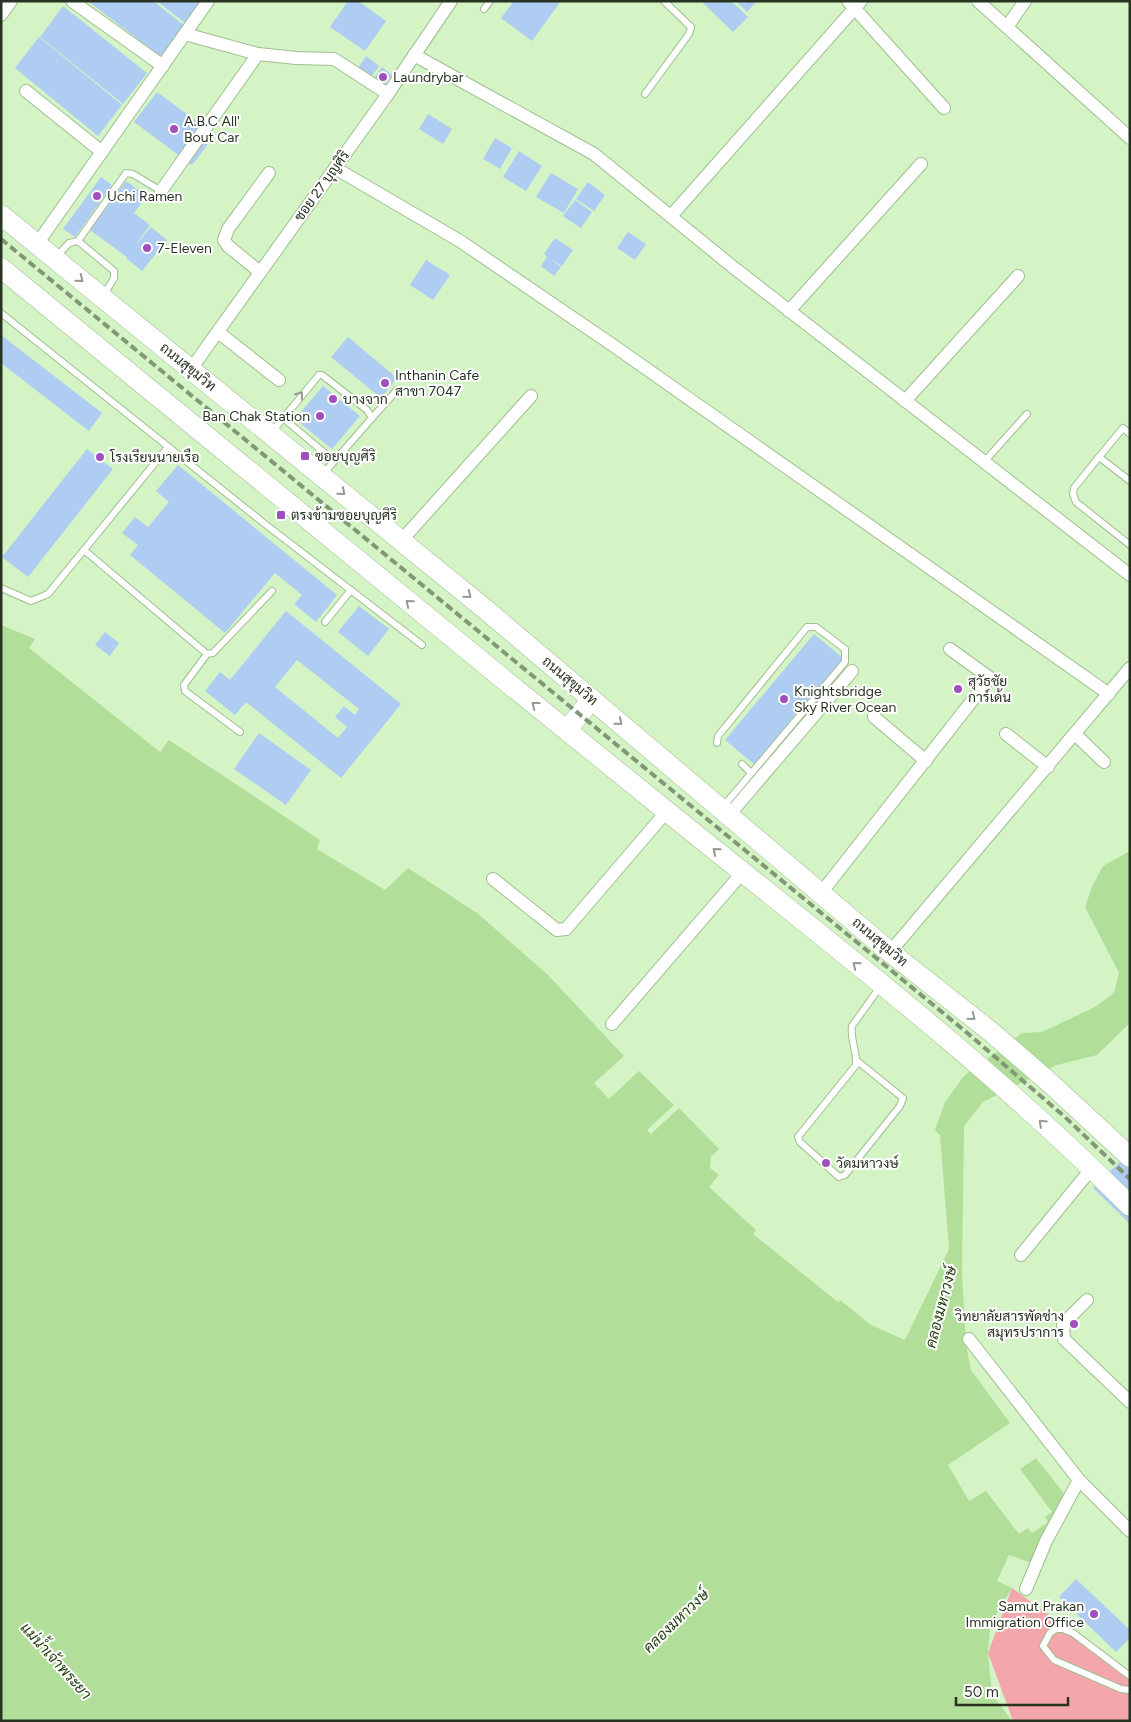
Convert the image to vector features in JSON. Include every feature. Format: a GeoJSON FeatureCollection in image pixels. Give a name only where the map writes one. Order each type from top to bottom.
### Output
{"type":"FeatureCollection","features":[{"type":"Feature","properties":{"kind":"highway","name":"ถนนสุขุมวิท"},"geometry":{"type":"LineString","coordinates":[[1,215],[270,434],[328,468],[401,541],[592,699],[890,952],[1050,1083],[1130,1157]]}},
{"type":"Feature","properties":{"kind":"highway"},"geometry":{"type":"LineString","coordinates":[[1,268],[276,496],[882,985],[1019,1102],[1130,1206]]}},
{"type":"Feature","properties":{"kind":"highway"},"geometry":{"type":"LineString","coordinates":[[567,730],[592,699]]}},
{"type":"Feature","properties":{"kind":"street"},"geometry":{"type":"LineString","coordinates":[[1,15],[11,1]]}},
{"type":"Feature","properties":{"kind":"street"},"geometry":{"type":"LineString","coordinates":[[72,1],[163,66]]}},
{"type":"Feature","properties":{"kind":"street"},"geometry":{"type":"LineString","coordinates":[[36,244],[208,1]]}},
{"type":"Feature","properties":{"kind":"street","name":"ซอย 27 บุญศิริ"},"geometry":{"type":"LineString","coordinates":[[191,369],[388,94],[451,1]]}},
{"type":"Feature","properties":{"kind":"street"},"geometry":{"type":"LineString","coordinates":[[978,1],[1130,138]]}},
{"type":"Feature","properties":{"kind":"street"},"geometry":{"type":"LineString","coordinates":[[1007,27],[1024,1]]}},
{"type":"Feature","properties":{"kind":"street"},"geometry":{"type":"LineString","coordinates":[[670,216],[855,4],[944,108]]}},
{"type":"Feature","properties":{"kind":"street"},"geometry":{"type":"LineString","coordinates":[[185,34],[258,54],[334,59],[388,94]]}},
{"type":"Feature","properties":{"kind":"street"},"geometry":{"type":"LineString","coordinates":[[161,191],[258,54]]}},
{"type":"Feature","properties":{"kind":"street"},"geometry":{"type":"LineString","coordinates":[[414,55],[594,154],[789,311],[1130,575]]}},
{"type":"Feature","properties":{"kind":"street"},"geometry":{"type":"LineString","coordinates":[[26,91],[102,152]]}},
{"type":"Feature","properties":{"kind":"street"},"geometry":{"type":"LineString","coordinates":[[789,311],[921,164]]}},
{"type":"Feature","properties":{"kind":"street"},"geometry":{"type":"LineString","coordinates":[[335,168],[460,241],[614,346],[1109,694]]}},
{"type":"Feature","properties":{"kind":"street"},"geometry":{"type":"LineString","coordinates":[[260,272],[228,246],[224,240],[228,229],[269,173]]}},
{"type":"Feature","properties":{"kind":"street"},"geometry":{"type":"LineString","coordinates":[[905,401],[1018,276]]}},
{"type":"Feature","properties":{"kind":"street"},"geometry":{"type":"LineString","coordinates":[[218,332],[279,380]]}},
{"type":"Feature","properties":{"kind":"street"},"geometry":{"type":"LineString","coordinates":[[401,541],[530,396]]}},
{"type":"Feature","properties":{"kind":"street"},"geometry":{"type":"LineString","coordinates":[[821,893],[990,678],[950,649]]}},
{"type":"Feature","properties":{"kind":"street"},"geometry":{"type":"LineString","coordinates":[[890,952],[1130,668]]}},
{"type":"Feature","properties":{"kind":"street"},"geometry":{"type":"LineString","coordinates":[[725,812],[852,672]]}},
{"type":"Feature","properties":{"kind":"street"},"geometry":{"type":"LineString","coordinates":[[874,717],[926,761]]}},
{"type":"Feature","properties":{"kind":"street"},"geometry":{"type":"LineString","coordinates":[[1006,734],[1048,767]]}},
{"type":"Feature","properties":{"kind":"street"},"geometry":{"type":"LineString","coordinates":[[1075,734],[1104,762]]}},
{"type":"Feature","properties":{"kind":"street"},"geometry":{"type":"LineString","coordinates":[[493,879],[557,930],[566,929],[667,812]]}},
{"type":"Feature","properties":{"kind":"street"},"geometry":{"type":"LineString","coordinates":[[612,1024],[743,872]]}},
{"type":"Feature","properties":{"kind":"street"},"geometry":{"type":"LineString","coordinates":[[1021,1255],[1085,1162]]}},
{"type":"Feature","properties":{"kind":"street"},"geometry":{"type":"LineString","coordinates":[[1087,1300],[1064,1324],[1064,1340],[1130,1402]]}},
{"type":"Feature","properties":{"kind":"street"},"geometry":{"type":"LineString","coordinates":[[970,1340],[1079,1480],[1130,1531]]}},
{"type":"Feature","properties":{"kind":"street"},"geometry":{"type":"LineString","coordinates":[[1026,1589],[1046,1541],[1079,1480]]}},
{"type":"Feature","properties":{"kind":"lane"},"geometry":{"type":"LineString","coordinates":[[484,10],[490,1]]}},
{"type":"Feature","properties":{"kind":"lane"},"geometry":{"type":"LineString","coordinates":[[645,94],[689,34],[690,27],[687,22],[664,1]]}},
{"type":"Feature","properties":{"kind":"lane"},"geometry":{"type":"LineString","coordinates":[[54,258],[69,243],[78,241],[126,173],[133,174],[161,191]]}},
{"type":"Feature","properties":{"kind":"lane"},"geometry":{"type":"LineString","coordinates":[[78,241],[114,271],[114,278],[103,298]]}},
{"type":"Feature","properties":{"kind":"lane"},"geometry":{"type":"LineString","coordinates":[[1,313],[168,447],[422,645]]}},
{"type":"Feature","properties":{"kind":"lane"},"geometry":{"type":"LineString","coordinates":[[270,434],[319,375],[367,410],[372,418]]}},
{"type":"Feature","properties":{"kind":"lane"},"geometry":{"type":"LineString","coordinates":[[283,418],[328,468],[397,390]]}},
{"type":"Feature","properties":{"kind":"lane"},"geometry":{"type":"LineString","coordinates":[[984,462],[1027,414]]}},
{"type":"Feature","properties":{"kind":"lane"},"geometry":{"type":"LineString","coordinates":[[1130,434],[1123,428],[1074,488],[1073,494],[1076,502],[1130,545]]}},
{"type":"Feature","properties":{"kind":"lane"},"geometry":{"type":"LineString","coordinates":[[1,588],[31,601],[48,594],[168,447]]}},
{"type":"Feature","properties":{"kind":"lane"},"geometry":{"type":"LineString","coordinates":[[1100,457],[1130,481]]}},
{"type":"Feature","properties":{"kind":"lane"},"geometry":{"type":"LineString","coordinates":[[84,550],[207,654]]}},
{"type":"Feature","properties":{"kind":"lane"},"geometry":{"type":"LineString","coordinates":[[325,622],[351,590]]}},
{"type":"Feature","properties":{"kind":"lane"},"geometry":{"type":"LineString","coordinates":[[240,732],[185,691],[184,685],[207,654],[213,653],[272,591]]}},
{"type":"Feature","properties":{"kind":"lane"},"geometry":{"type":"LineString","coordinates":[[718,743],[718,736],[807,627],[816,627],[845,649],[845,662],[751,773],[725,812]]}},
{"type":"Feature","properties":{"kind":"lane"},"geometry":{"type":"LineString","coordinates":[[742,764],[751,773]]}},
{"type":"Feature","properties":{"kind":"lane"},"geometry":{"type":"LineString","coordinates":[[856,1060],[903,1098],[900,1106],[846,1176],[839,1177],[800,1142],[798,1137],[856,1065],[852,1026],[882,985]]}},
{"type":"Feature","properties":{"kind":"lane"},"geometry":{"type":"LineString","coordinates":[[1130,1676],[1064,1629],[1056,1629],[1043,1646],[1054,1660],[1113,1686],[1130,1690]]}},
{"type":"Feature","properties":{"kind":"shaded area"},"geometry":{"type":"Polygon","coordinates":[[[1012,1588],[1130,1673],[1130,1721],[1013,1721],[988,1653],[1012,1588]]]}},
{"type":"Feature","properties":{"kind":"water"},"geometry":{"type":"Polygon","coordinates":[[[1,625],[35,639],[29,648],[160,752],[169,740],[320,840],[317,849],[385,890],[408,868],[477,913],[547,974],[624,1056],[594,1083],[609,1099],[639,1071],[674,1105],[647,1130],[651,1134],[679,1108],[719,1149],[711,1157],[710,1168],[719,1175],[709,1187],[756,1230],[753,1234],[838,1302],[840,1300],[871,1325],[905,1340],[949,1249],[940,1135],[935,1130],[945,1102],[964,1076],[1022,1033],[1042,1032],[1095,1007],[1114,993],[1119,973],[1085,907],[1092,887],[1103,866],[1130,851],[1130,1023],[1097,1055],[1057,1065],[983,1102],[964,1126],[962,1273],[966,1345],[971,1370],[1010,1423],[948,1465],[969,1501],[986,1491],[1019,1534],[1028,1528],[1032,1533],[1048,1522],[1045,1517],[1052,1512],[1020,1469],[1036,1458],[1066,1496],[1034,1564],[1009,1555],[997,1581],[1012,1588],[990,1628],[988,1653],[992,1694],[1012,1721],[1,1721],[1,625]]]}},
{"type":"Feature","properties":{"kind":"building"},"geometry":{"type":"Polygon","coordinates":[[[88,1],[153,1],[185,26],[161,57],[88,1]]]}},
{"type":"Feature","properties":{"kind":"building"},"geometry":{"type":"Polygon","coordinates":[[[157,1],[201,1],[185,23],[157,1]]]}},
{"type":"Feature","properties":{"kind":"building"},"geometry":{"type":"Polygon","coordinates":[[[348,1],[358,1],[386,21],[365,51],[330,27],[348,1]]]}},
{"type":"Feature","properties":{"kind":"building"},"geometry":{"type":"Polygon","coordinates":[[[514,1],[561,1],[532,41],[501,18],[514,1]]]}},
{"type":"Feature","properties":{"kind":"building"},"geometry":{"type":"Polygon","coordinates":[[[701,1],[731,1],[748,17],[733,32],[701,1]]]}},
{"type":"Feature","properties":{"kind":"building"},"geometry":{"type":"Polygon","coordinates":[[[736,1],[757,1],[747,12],[736,1]]]}},
{"type":"Feature","properties":{"kind":"building"},"geometry":{"type":"Polygon","coordinates":[[[63,6],[147,73],[123,104],[40,37],[63,6]]]}},
{"type":"Feature","properties":{"kind":"building"},"geometry":{"type":"Polygon","coordinates":[[[39,37],[122,105],[98,136],[15,68],[39,37]]]}},
{"type":"Feature","properties":{"kind":"building"},"geometry":{"type":"Polygon","coordinates":[[[366,56],[379,66],[371,77],[358,68],[366,56]]]}},
{"type":"Feature","properties":{"kind":"building"},"geometry":{"type":"Polygon","coordinates":[[[382,67],[392,75],[385,85],[374,78],[382,67]]]}},
{"type":"Feature","properties":{"kind":"building","name":"A.B.C All' Bout Car"},"geometry":{"type":"Polygon","coordinates":[[[157,92],[215,135],[192,165],[134,122],[157,92]]]}},
{"type":"Feature","properties":{"kind":"building"},"geometry":{"type":"Polygon","coordinates":[[[428,114],[452,129],[443,144],[419,129],[428,114]]]}},
{"type":"Feature","properties":{"kind":"building"},"geometry":{"type":"Polygon","coordinates":[[[495,138],[512,148],[500,169],[483,159],[495,138]]]}},
{"type":"Feature","properties":{"kind":"building"},"geometry":{"type":"Polygon","coordinates":[[[519,151],[542,166],[526,191],[503,177],[519,151]]]}},
{"type":"Feature","properties":{"kind":"building"},"geometry":{"type":"Polygon","coordinates":[[[551,173],[578,189],[564,213],[536,197],[551,173]]]}},
{"type":"Feature","properties":{"kind":"building"},"geometry":{"type":"Polygon","coordinates":[[[101,177],[112,185],[75,237],[63,229],[101,177]]]}},
{"type":"Feature","properties":{"kind":"building"},"geometry":{"type":"Polygon","coordinates":[[[126,181],[147,196],[134,213],[150,225],[135,246],[151,227],[167,240],[142,271],[127,257],[90,230],[126,181]]]}},
{"type":"Feature","properties":{"kind":"building"},"geometry":{"type":"Polygon","coordinates":[[[588,182],[605,195],[594,211],[576,199],[588,182]]]}},
{"type":"Feature","properties":{"kind":"building"},"geometry":{"type":"Polygon","coordinates":[[[575,200],[592,212],[581,228],[563,216],[575,200]]]}},
{"type":"Feature","properties":{"kind":"building"},"geometry":{"type":"Polygon","coordinates":[[[628,232],[646,244],[635,260],[617,248],[628,232]]]}},
{"type":"Feature","properties":{"kind":"building"},"geometry":{"type":"Polygon","coordinates":[[[555,238],[573,250],[562,266],[550,259],[561,267],[554,276],[541,266],[547,257],[544,254],[555,238]]]}},
{"type":"Feature","properties":{"kind":"building"},"geometry":{"type":"Polygon","coordinates":[[[426,260],[450,275],[433,300],[410,285],[426,260]]]}},
{"type":"Feature","properties":{"kind":"building"},"geometry":{"type":"Polygon","coordinates":[[[1,335],[102,413],[89,431],[1,363],[1,335]]]}},
{"type":"Feature","properties":{"kind":"building"},"geometry":{"type":"Polygon","coordinates":[[[348,337],[397,378],[381,398],[331,357],[348,337]]]}},
{"type":"Feature","properties":{"kind":"building"},"geometry":{"type":"Polygon","coordinates":[[[323,386],[360,416],[332,449],[295,419],[323,386]]]}},
{"type":"Feature","properties":{"kind":"building"},"geometry":{"type":"Polygon","coordinates":[[[87,449],[113,469],[28,577],[2,557],[87,449]]]}},
{"type":"Feature","properties":{"kind":"building"},"geometry":{"type":"Polygon","coordinates":[[[178,465],[337,595],[316,622],[294,604],[302,595],[275,573],[225,633],[130,555],[138,545],[122,533],[135,517],[148,527],[169,502],[156,491],[178,465]]]}},
{"type":"Feature","properties":{"kind":"building"},"geometry":{"type":"Polygon","coordinates":[[[359,606],[389,629],[368,656],[338,632],[359,606]]]}},
{"type":"Feature","properties":{"kind":"building"},"geometry":{"type":"Polygon","coordinates":[[[286,611],[401,704],[341,778],[246,702],[235,715],[205,691],[220,672],[230,680],[286,611]],[[297,660],[275,687],[338,738],[347,727],[335,717],[344,706],[355,715],[359,709],[297,660]]]}},
{"type":"Feature","properties":{"kind":"building"},"geometry":{"type":"Polygon","coordinates":[[[105,632],[119,643],[110,656],[95,645],[105,632]]]}},
{"type":"Feature","properties":{"kind":"building","name":"Knightsbridge Sky River Ocean"},"geometry":{"type":"Polygon","coordinates":[[[814,634],[844,659],[755,765],[725,740],[814,634]]]}},
{"type":"Feature","properties":{"kind":"building"},"geometry":{"type":"Polygon","coordinates":[[[259,733],[311,770],[286,805],[234,769],[259,733]]]}},
{"type":"Feature","properties":{"kind":"building"},"geometry":{"type":"Polygon","coordinates":[[[1130,1152],[1130,1224],[1093,1188],[1130,1152]]]}},
{"type":"Feature","properties":{"kind":"building","name":"Samut Prakan Immigration Office"},"geometry":{"type":"Polygon","coordinates":[[[1076,1579],[1130,1630],[1130,1638],[1116,1652],[1059,1597],[1076,1579]]]}},
{"type":"Feature","properties":{"kind":"railway"},"geometry":{"type":"LineString","coordinates":[[1,239],[965,1031],[1065,1117],[1130,1179]]}},
{"type":"Feature","properties":{"kind":"place","name":"Laundrybar"},"geometry":{"type":"Point","coordinates":[383,77]}},
{"type":"Feature","properties":{"kind":"place","name":"A.B.C All' Bout Car"},"geometry":{"type":"Point","coordinates":[174,129]}},
{"type":"Feature","properties":{"kind":"place","name":"Uchi Ramen"},"geometry":{"type":"Point","coordinates":[97,196]}},
{"type":"Feature","properties":{"kind":"place","name":"7-Eleven"},"geometry":{"type":"Point","coordinates":[147,248]}},
{"type":"Feature","properties":{"kind":"place","name":"Inthanin Cafe สาขา 7047"},"geometry":{"type":"Point","coordinates":[385,383]}},
{"type":"Feature","properties":{"kind":"place","name":"บางจาก"},"geometry":{"type":"Point","coordinates":[333,399]}},
{"type":"Feature","properties":{"kind":"place","name":"Ban Chak Station"},"geometry":{"type":"Point","coordinates":[320,416]}},
{"type":"Feature","properties":{"kind":"place","name":"ซอยบุญศิริ"},"geometry":{"type":"Point","coordinates":[305,456]}},
{"type":"Feature","properties":{"kind":"place","name":"โรงเรียนนายเรือ"},"geometry":{"type":"Point","coordinates":[100,457]}},
{"type":"Feature","properties":{"kind":"place","name":"ตรงข้ามซอยบุญศิริ"},"geometry":{"type":"Point","coordinates":[281,515]}},
{"type":"Feature","properties":{"kind":"place","name":"สุวัธชัย การ์เด้น"},"geometry":{"type":"Point","coordinates":[958,689]}},
{"type":"Feature","properties":{"kind":"place","name":"Knightsbridge Sky River Ocean"},"geometry":{"type":"Point","coordinates":[784,699]}},
{"type":"Feature","properties":{"kind":"place","name":"วัดมหาวงษ์"},"geometry":{"type":"Point","coordinates":[826,1163]}},
{"type":"Feature","properties":{"kind":"place","name":"วิทยาลัยสารพัดช่าง สมุทรปราการ"},"geometry":{"type":"Point","coordinates":[1074,1324]}},
{"type":"Feature","properties":{"kind":"place","name":"Samut Prakan Immigration Office"},"geometry":{"type":"Point","coordinates":[1094,1614]}},
{"type":"Feature","properties":{"kind":"water label","name":"คลองมหาวงษ์"},"geometry":{"type":"Point","coordinates":[941,1307]}},
{"type":"Feature","properties":{"kind":"water label","name":"คลองมหาวงษ์"},"geometry":{"type":"Point","coordinates":[676,1621]}},
{"type":"Feature","properties":{"kind":"water label","name":"แม่น้ำเจ้าพระยา"},"geometry":{"type":"Point","coordinates":[56,1661]}}]}
